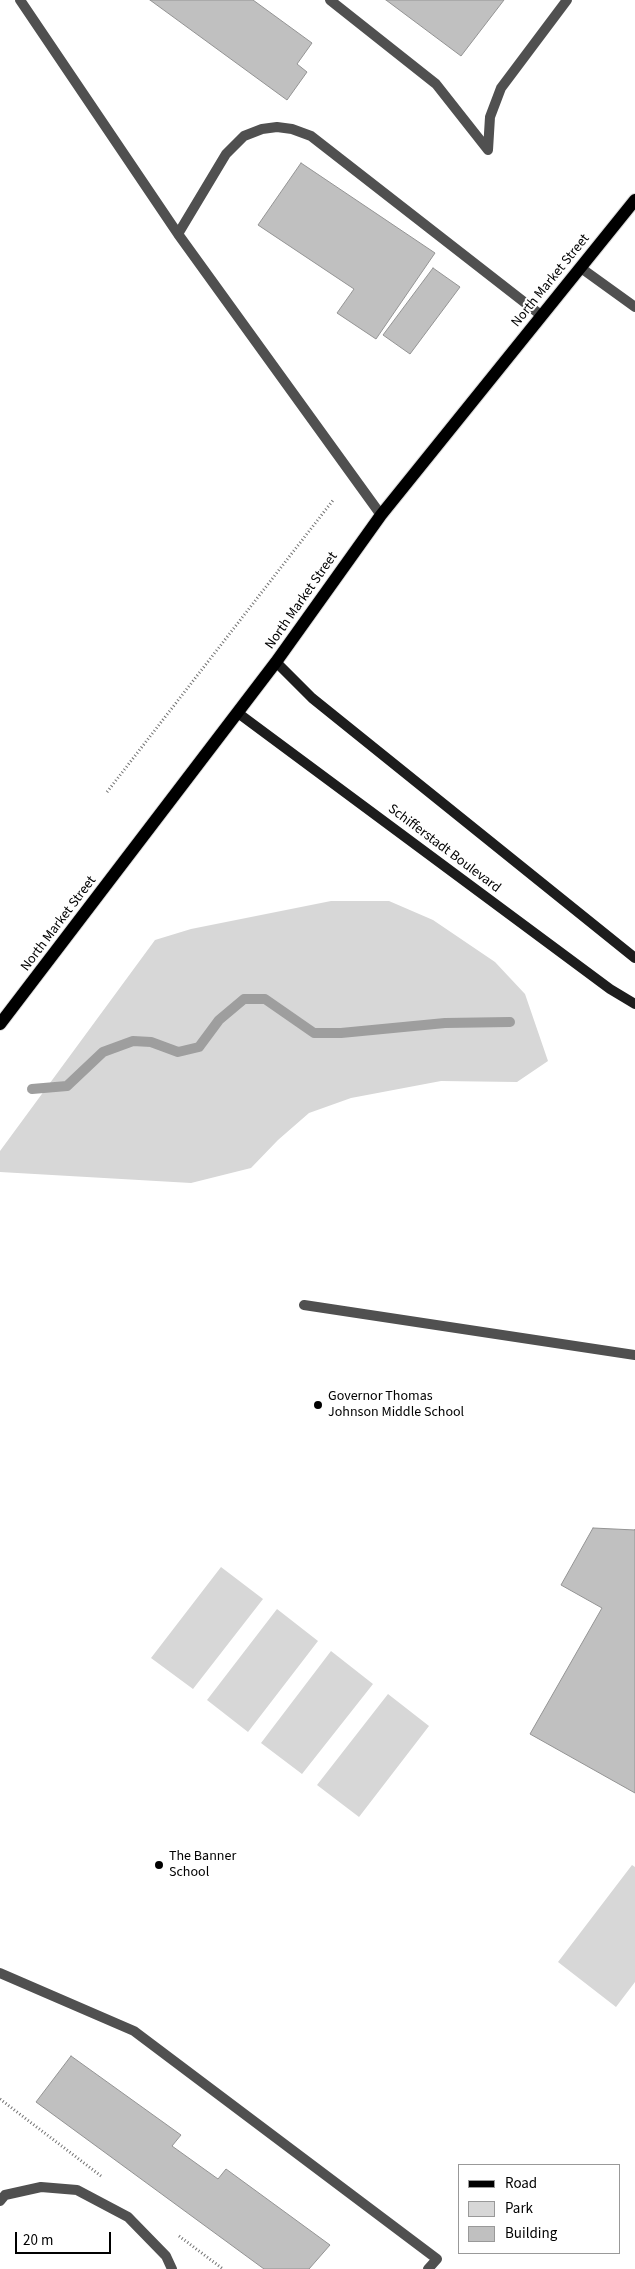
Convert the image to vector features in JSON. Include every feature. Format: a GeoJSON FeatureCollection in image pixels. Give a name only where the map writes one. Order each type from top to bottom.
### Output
{"type":"FeatureCollection","features":[{"type":"Feature","properties":{"kind":"main road","name":"North Market Street"},"geometry":{"type":"LineString","coordinates":[[0,1024],[238,713],[380,515],[635,200]]}},
{"type":"Feature","properties":{"kind":"main road"},"geometry":{"type":"LineString","coordinates":[[276,662],[312,698],[635,958]]}},
{"type":"Feature","properties":{"kind":"main road","name":"Schifferstadt Boulevard"},"geometry":{"type":"LineString","coordinates":[[238,713],[610,989],[635,1004]]}},
{"type":"Feature","properties":{"kind":"lane"},"geometry":{"type":"LineString","coordinates":[[20,0],[178,234],[380,515]]}},
{"type":"Feature","properties":{"kind":"lane"},"geometry":{"type":"LineString","coordinates":[[330,0],[436,84],[488,150],[490,117],[501,88],[567,0]]}},
{"type":"Feature","properties":{"kind":"lane"},"geometry":{"type":"LineString","coordinates":[[178,234],[226,154],[244,136],[262,129],[277,127],[292,129],[311,136],[542,316]]}},
{"type":"Feature","properties":{"kind":"lane"},"geometry":{"type":"LineString","coordinates":[[581,268],[635,307]]}},
{"type":"Feature","properties":{"kind":"lane"},"geometry":{"type":"LineString","coordinates":[[304,1305],[635,1355]]}},
{"type":"Feature","properties":{"kind":"lane"},"geometry":{"type":"LineString","coordinates":[[0,1973],[134,2030],[437,2259],[428,2269]]}},
{"type":"Feature","properties":{"kind":"lane"},"geometry":{"type":"LineString","coordinates":[[0,2201],[6,2196],[41,2188],[77,2190],[128,2217],[166,2256],[172,2269]]}},
{"type":"Feature","properties":{"kind":"path"},"geometry":{"type":"LineString","coordinates":[[107,792],[334,499]]}},
{"type":"Feature","properties":{"kind":"green space"},"geometry":{"type":"Polygon","coordinates":[[[331,901],[389,901],[433,920],[495,962],[525,994],[548,1061],[517,1082],[441,1081],[351,1098],[309,1113],[278,1140],[251,1168],[191,1183],[0,1172],[0,1151],[155,940],[191,929],[331,901]]]}},
{"type":"Feature","properties":{"kind":"green space"},"geometry":{"type":"Polygon","coordinates":[[[221,1567],[263,1599],[193,1689],[151,1658],[221,1567]]]}},
{"type":"Feature","properties":{"kind":"green space"},"geometry":{"type":"Polygon","coordinates":[[[277,1609],[318,1641],[248,1732],[207,1700],[277,1609]]]}},
{"type":"Feature","properties":{"kind":"green space"},"geometry":{"type":"Polygon","coordinates":[[[331,1651],[373,1684],[302,1774],[261,1743],[331,1651]]]}},
{"type":"Feature","properties":{"kind":"green space"},"geometry":{"type":"Polygon","coordinates":[[[388,1694],[429,1726],[359,1817],[317,1785],[388,1694]]]}},
{"type":"Feature","properties":{"kind":"green space"},"geometry":{"type":"Polygon","coordinates":[[[632,1865],[635,1867],[635,1982],[616,2007],[558,1962],[632,1865]]]}},
{"type":"Feature","properties":{"kind":"building"},"geometry":{"type":"Polygon","coordinates":[[[150,0],[253,0],[312,43],[297,64],[307,72],[287,100],[150,0]]]}},
{"type":"Feature","properties":{"kind":"building"},"geometry":{"type":"Polygon","coordinates":[[[386,0],[504,0],[461,56],[386,0]]]}},
{"type":"Feature","properties":{"kind":"building"},"geometry":{"type":"Polygon","coordinates":[[[301,163],[435,253],[376,339],[337,313],[354,289],[258,225],[301,163]]]}},
{"type":"Feature","properties":{"kind":"building"},"geometry":{"type":"Polygon","coordinates":[[[433,268],[460,287],[410,354],[383,335],[433,268]]]}},
{"type":"Feature","properties":{"kind":"building"},"geometry":{"type":"Polygon","coordinates":[[[593,1528],[635,1530],[635,1793],[530,1734],[602,1608],[561,1585],[593,1528]]]}},
{"type":"Feature","properties":{"kind":"building"},"geometry":{"type":"Polygon","coordinates":[[[71,2056],[181,2135],[172,2146],[218,2179],[226,2169],[330,2245],[309,2269],[264,2269],[36,2102],[71,2056]]]}},
{"type":"Feature","properties":{"kind":"waterway"},"geometry":{"type":"LineString","coordinates":[[32,1089],[67,1086],[103,1052],[133,1041],[151,1042],[178,1052],[199,1047],[219,1020],[244,999],[265,999],[314,1033],[341,1033],[445,1023],[510,1022]]}},
{"type":"Feature","properties":{"kind":"place","name":"Governor Thomas Johnson Middle School"},"geometry":{"type":"Point","coordinates":[318,1405]}},
{"type":"Feature","properties":{"kind":"place","name":"The Banner School"},"geometry":{"type":"Point","coordinates":[159,1865]}}]}
